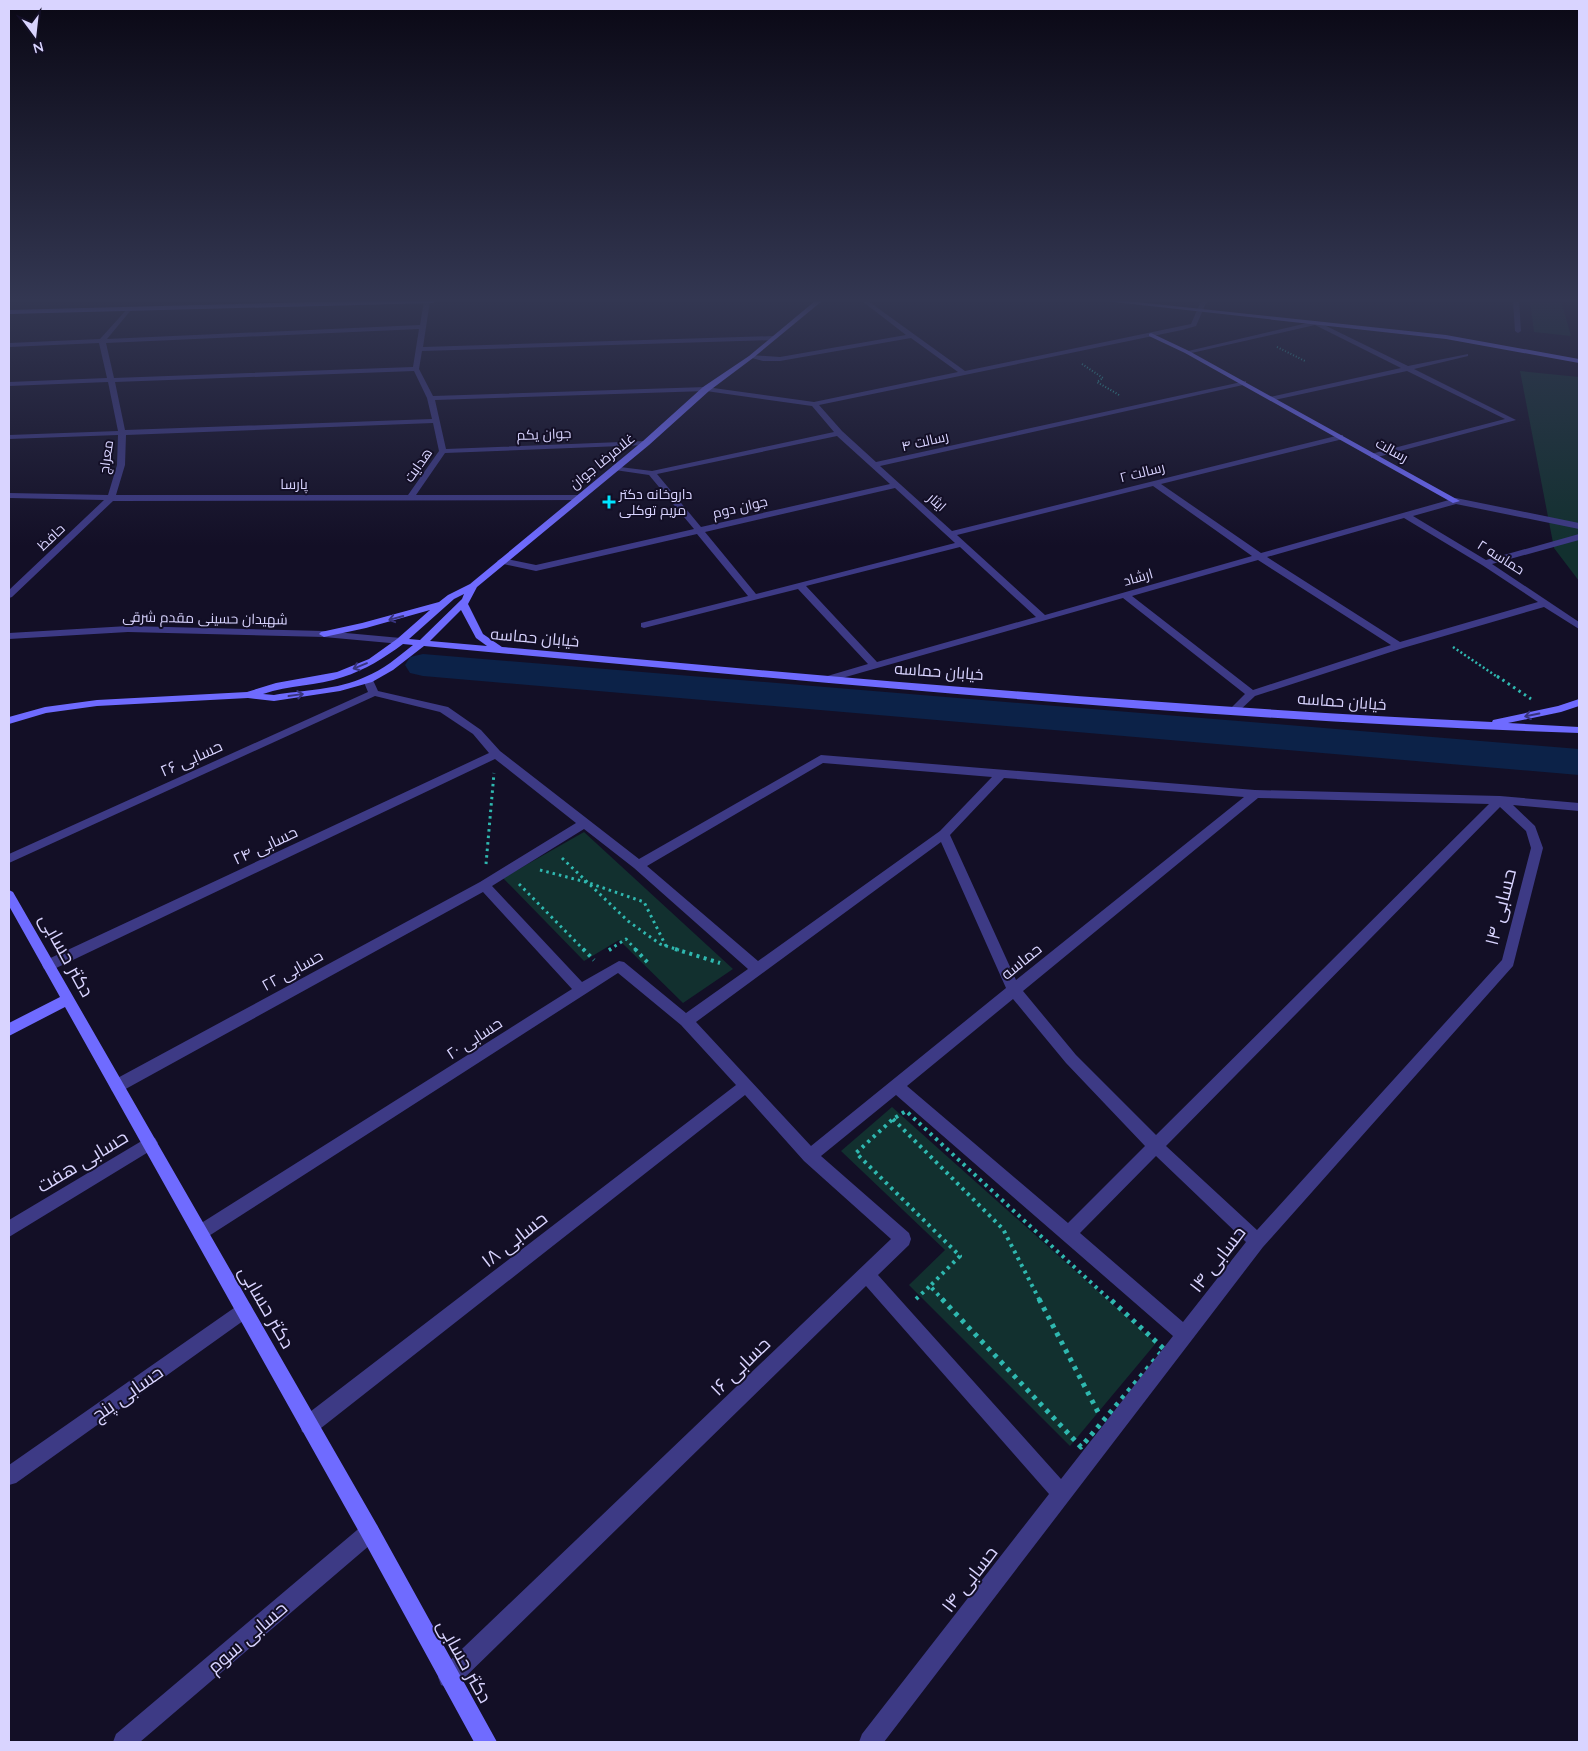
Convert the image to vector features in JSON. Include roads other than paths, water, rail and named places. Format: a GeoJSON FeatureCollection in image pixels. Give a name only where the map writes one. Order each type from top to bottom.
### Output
{"type":"FeatureCollection","features":[{"type":"Feature","properties":{"kind":"main road","name":"غلامرضا جوان"},"geometry":{"type":"LineString","coordinates":[[401,641],[451,597],[473,586],[646,443],[715,383]]}},
{"type":"Feature","properties":{"kind":"main road","name":"رسالت"},"geometry":{"type":"LineString","coordinates":[[1243,383],[1456,501]]}},
{"type":"Feature","properties":{"kind":"main road","name":"غلامرضا جوان"},"geometry":{"type":"LineString","coordinates":[[422,643],[463,604],[473,586]]}},
{"type":"Feature","properties":{"kind":"main road"},"geometry":{"type":"LineString","coordinates":[[324,634],[398,618],[443,604]]}},
{"type":"Feature","properties":{"kind":"main road"},"geometry":{"type":"LineString","coordinates":[[463,604],[479,636],[500,650]]}},
{"type":"Feature","properties":{"kind":"main road"},"geometry":{"type":"LineString","coordinates":[[248,695],[276,686],[340,675],[373,661],[401,641]]}},
{"type":"Feature","properties":{"kind":"main road","name":"خیابان حماسه"},"geometry":{"type":"LineString","coordinates":[[401,641],[828,679],[1234,710],[1474,726],[1579,722]]}},
{"type":"Feature","properties":{"kind":"main road"},"geometry":{"type":"LineString","coordinates":[[9,721],[45,710],[97,703],[248,695],[274,698],[340,688],[368,680],[389,668],[422,643]]}},
{"type":"Feature","properties":{"kind":"main road","name":"خیابان حماسه"},"geometry":{"type":"LineString","coordinates":[[1474,726],[1550,712],[1579,702]]}},
{"type":"Feature","properties":{"kind":"main road"},"geometry":{"type":"LineString","coordinates":[[1474,726],[1579,730]]}},
{"type":"Feature","properties":{"kind":"main road","name":"دکتر حسابی"},"geometry":{"type":"LineString","coordinates":[[9,894],[310,1425],[486,1742]]}},
{"type":"Feature","properties":{"kind":"main road"},"geometry":{"type":"LineString","coordinates":[[9,1030],[68,999]]}},
{"type":"Feature","properties":{"kind":"street"},"geometry":{"type":"LineString","coordinates":[[9,384],[53,383]]}},
{"type":"Feature","properties":{"kind":"street","name":"معراج"},"geometry":{"type":"LineString","coordinates":[[111,383],[122,432],[121,465],[111,498]]}},
{"type":"Feature","properties":{"kind":"street","name":"هدایت"},"geometry":{"type":"LineString","coordinates":[[410,498],[443,451],[431,398],[423,383]]}},
{"type":"Feature","properties":{"kind":"street"},"geometry":{"type":"LineString","coordinates":[[431,398],[706,389],[814,404],[917,383]]}},
{"type":"Feature","properties":{"kind":"street","name":"رسالت ۴"},"geometry":{"type":"LineString","coordinates":[[875,465],[1243,383]]}},
{"type":"Feature","properties":{"kind":"street"},"geometry":{"type":"LineString","coordinates":[[1273,400],[1347,383]]}},
{"type":"Feature","properties":{"kind":"street"},"geometry":{"type":"LineString","coordinates":[[1374,456],[1512,420],[1435,383]]}},
{"type":"Feature","properties":{"kind":"street","name":"ایثار"},"geometry":{"type":"LineString","coordinates":[[814,404],[839,432],[1043,618]]}},
{"type":"Feature","properties":{"kind":"street"},"geometry":{"type":"LineString","coordinates":[[9,437],[436,422]]}},
{"type":"Feature","properties":{"kind":"street"},"geometry":{"type":"LineString","coordinates":[[615,468],[652,473],[839,432]]}},
{"type":"Feature","properties":{"kind":"street","name":"رسالت ۲"},"geometry":{"type":"LineString","coordinates":[[951,534],[1340,437]]}},
{"type":"Feature","properties":{"kind":"street","name":"جوان یکم"},"geometry":{"type":"LineString","coordinates":[[443,451],[646,443]]}},
{"type":"Feature","properties":{"kind":"street"},"geometry":{"type":"LineString","coordinates":[[652,473],[701,530],[754,597]]}},
{"type":"Feature","properties":{"kind":"street"},"geometry":{"type":"LineString","coordinates":[[1154,483],[1260,557],[1399,646]]}},
{"type":"Feature","properties":{"kind":"street","name":"جوان دوم"},"geometry":{"type":"LineString","coordinates":[[502,561],[536,568],[897,485]]}},
{"type":"Feature","properties":{"kind":"street","name":"پارسا"},"geometry":{"type":"LineString","coordinates":[[9,495],[111,498],[580,497]]}},
{"type":"Feature","properties":{"kind":"street","name":"حافظ"},"geometry":{"type":"LineString","coordinates":[[9,595],[111,498]]}},
{"type":"Feature","properties":{"kind":"street","name":"ارشاد"},"geometry":{"type":"LineString","coordinates":[[828,679],[1456,501]]}},
{"type":"Feature","properties":{"kind":"street","name":"رسالت"},"geometry":{"type":"LineString","coordinates":[[1456,501],[1579,526]]}},
{"type":"Feature","properties":{"kind":"street","name":"حماسه ۲"},"geometry":{"type":"LineString","coordinates":[[1405,515],[1485,563],[1579,626]]}},
{"type":"Feature","properties":{"kind":"street"},"geometry":{"type":"LineString","coordinates":[[1485,563],[1579,537]]}},
{"type":"Feature","properties":{"kind":"street"},"geometry":{"type":"LineString","coordinates":[[644,625],[962,544]]}},
{"type":"Feature","properties":{"kind":"street"},"geometry":{"type":"LineString","coordinates":[[800,585],[875,666]]}},
{"type":"Feature","properties":{"kind":"street"},"geometry":{"type":"LineString","coordinates":[[1125,595],[1252,694]]}},
{"type":"Feature","properties":{"kind":"street"},"geometry":{"type":"LineString","coordinates":[[1234,710],[1252,694],[1399,646],[1546,603]]}},
{"type":"Feature","properties":{"kind":"street","name":"شهیدان حسینی مقدم شرقی"},"geometry":{"type":"LineString","coordinates":[[9,636],[128,629],[324,634],[401,641]]}},
{"type":"Feature","properties":{"kind":"street"},"geometry":{"type":"LineString","coordinates":[[368,680],[374,692],[444,709],[477,732],[496,754],[638,865],[755,971]]}},
{"type":"Feature","properties":{"kind":"street","name":"حسابی ۲۶"},"geometry":{"type":"LineString","coordinates":[[9,859],[374,692]]}},
{"type":"Feature","properties":{"kind":"street","name":"حسابی ۲۴"},"geometry":{"type":"LineString","coordinates":[[49,965],[496,754]]}},
{"type":"Feature","properties":{"kind":"street"},"geometry":{"type":"LineString","coordinates":[[638,865],[821,759],[1255,794],[1500,800],[1579,807]]}},
{"type":"Feature","properties":{"kind":"street"},"geometry":{"type":"LineString","coordinates":[[686,1022],[944,834],[1002,773]]}},
{"type":"Feature","properties":{"kind":"street","name":"حماسه"},"geometry":{"type":"LineString","coordinates":[[810,1156],[1255,794]]}},
{"type":"Feature","properties":{"kind":"street"},"geometry":{"type":"LineString","coordinates":[[1068,1234],[1500,800]]}},
{"type":"Feature","properties":{"kind":"street","name":"حسابی ۱۴"},"geometry":{"type":"LineString","coordinates":[[870,1742],[1062,1494],[1107,1426],[1184,1335],[1257,1241],[1508,962],[1537,848],[1531,829],[1500,800]]}},
{"type":"Feature","properties":{"kind":"street","name":"حسابی ۲۲"},"geometry":{"type":"LineString","coordinates":[[117,1086],[484,884],[584,824]]}},
{"type":"Feature","properties":{"kind":"street"},"geometry":{"type":"LineString","coordinates":[[944,834],[1014,990],[1071,1059],[1156,1146],[1257,1241]]}},
{"type":"Feature","properties":{"kind":"street"},"geometry":{"type":"LineString","coordinates":[[484,884],[581,990]]}},
{"type":"Feature","properties":{"kind":"street","name":"حسابی ۲۰"},"geometry":{"type":"LineString","coordinates":[[201,1233],[619,966],[686,1022],[746,1086]]}},
{"type":"Feature","properties":{"kind":"street","name":"حسابی ۱۶"},"geometry":{"type":"LineString","coordinates":[[449,1677],[903,1239],[810,1156],[746,1086]]}},
{"type":"Feature","properties":{"kind":"street","name":"حسابی ۱۸"},"geometry":{"type":"LineString","coordinates":[[310,1425],[746,1086]]}},
{"type":"Feature","properties":{"kind":"street"},"geometry":{"type":"LineString","coordinates":[[897,1086],[1184,1335]]}},
{"type":"Feature","properties":{"kind":"street","name":"حسابی هفت"},"geometry":{"type":"LineString","coordinates":[[9,1229],[150,1143]]}},
{"type":"Feature","properties":{"kind":"street"},"geometry":{"type":"LineString","coordinates":[[866,1274],[1062,1494]]}},
{"type":"Feature","properties":{"kind":"street","name":"حسابی پنج"},"geometry":{"type":"LineString","coordinates":[[9,1476],[244,1310]]}},
{"type":"Feature","properties":{"kind":"street","name":"حسابی سوم"},"geometry":{"type":"LineString","coordinates":[[124,1742],[370,1532]]}},
{"type":"Feature","properties":{"kind":"waterway"},"geometry":{"type":"LineString","coordinates":[[423,665],[1579,762]]}},
{"type":"Feature","properties":{"kind":"place","name":"داروخانه دکتر مریم توکلی"},"geometry":{"type":"Point","coordinates":[609,502]}}]}
